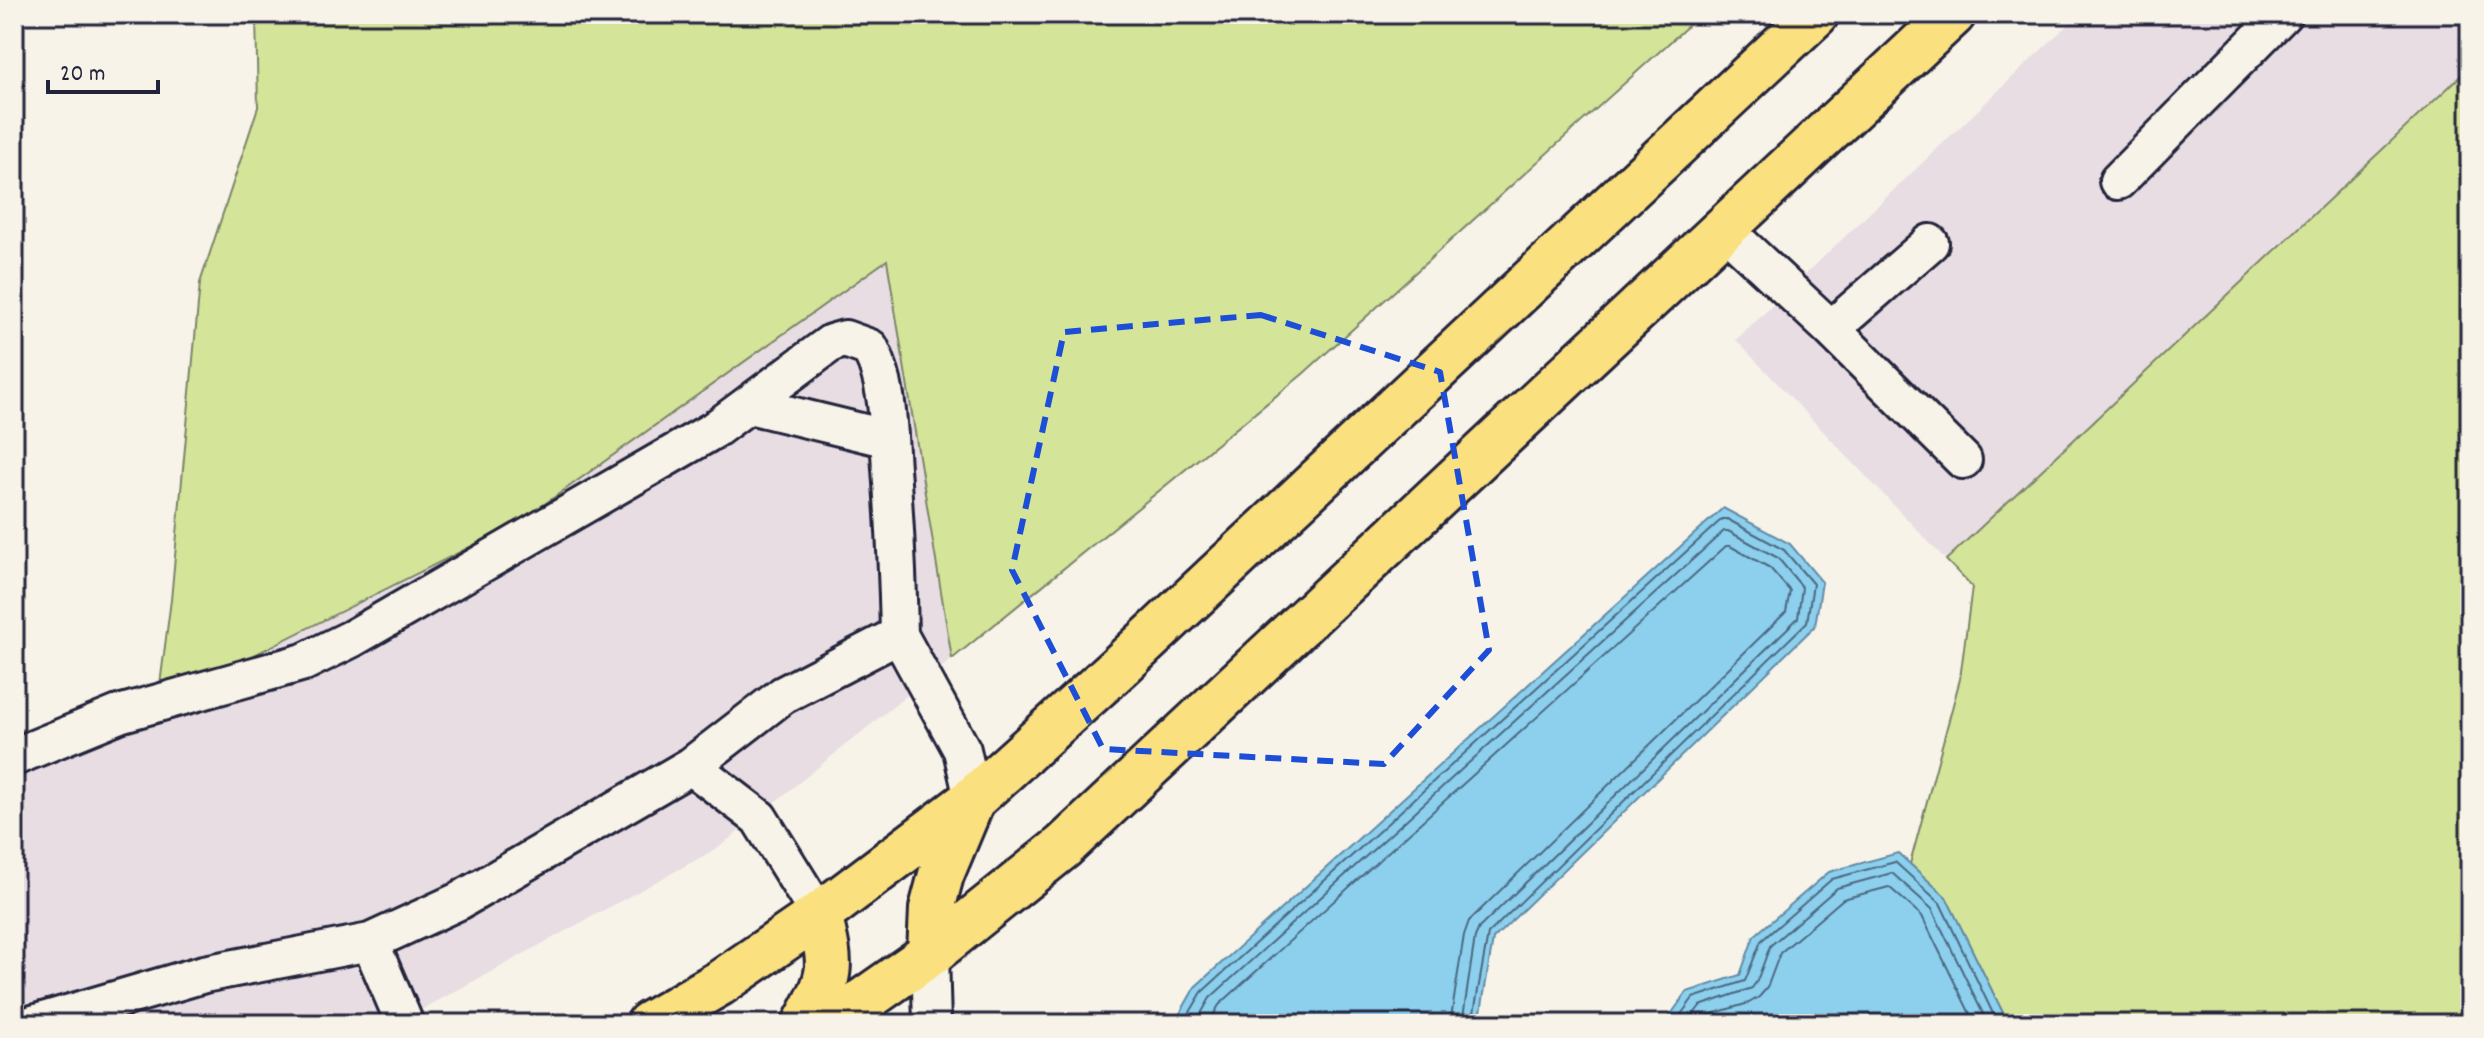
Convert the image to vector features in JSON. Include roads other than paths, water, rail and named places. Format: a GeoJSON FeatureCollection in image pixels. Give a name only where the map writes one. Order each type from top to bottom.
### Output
{"type":"FeatureCollection","features":[{"type":"Feature","properties":{"kind":"main road"},"geometry":{"type":"LineString","coordinates":[[649,1024],[720,983],[819,915],[973,799],[1133,655],[1816,14]]}},
{"type":"Feature","properties":{"kind":"main road"},"geometry":{"type":"LineString","coordinates":[[830,1024],[930,954],[1063,847],[1953,14]]}},
{"type":"Feature","properties":{"kind":"main road"},"geometry":{"type":"LineString","coordinates":[[930,954],[932,909],[941,875],[973,799]]}},
{"type":"Feature","properties":{"kind":"main road"},"geometry":{"type":"LineString","coordinates":[[805,1024],[826,986],[829,954],[819,915]]}},
{"type":"Feature","properties":{"kind":"street"},"geometry":{"type":"LineString","coordinates":[[2118,181],[2283,14]]}},
{"type":"Feature","properties":{"kind":"street"},"geometry":{"type":"LineString","coordinates":[[1724,229],[1831,329],[1963,460]]}},
{"type":"Feature","properties":{"kind":"street"},"geometry":{"type":"LineString","coordinates":[[1831,329],[1930,243]]}},
{"type":"Feature","properties":{"kind":"street"},"geometry":{"type":"LineString","coordinates":[[14,757],[119,714],[304,662],[353,638],[714,430],[831,343],[845,339],[870,348],[879,365],[887,408],[897,537],[899,635],[962,750],[973,799]]}},
{"type":"Feature","properties":{"kind":"street"},"geometry":{"type":"LineString","coordinates":[[749,405],[889,439]]}},
{"type":"Feature","properties":{"kind":"street"},"geometry":{"type":"LineString","coordinates":[[33,1024],[204,974],[370,942],[459,901],[691,766],[783,695],[899,635]]}},
{"type":"Feature","properties":{"kind":"street"},"geometry":{"type":"LineString","coordinates":[[691,766],[759,818],[819,915]]}},
{"type":"Feature","properties":{"kind":"street"},"geometry":{"type":"LineString","coordinates":[[370,942],[405,1024]]}},
{"type":"Feature","properties":{"kind":"street"},"geometry":{"type":"LineString","coordinates":[[930,954],[932,1024]]}},
{"type":"Feature","properties":{"kind":"water"},"geometry":{"type":"Polygon","coordinates":[[[1723,508],[1790,544],[1822,582],[1815,626],[1493,939],[1479,1024],[1174,1024],[1195,987],[1723,508]]]}},
{"type":"Feature","properties":{"kind":"water"},"geometry":{"type":"Polygon","coordinates":[[[1898,853],[1946,897],[2006,1024],[1664,1024],[1687,992],[1740,975],[1754,936],[1829,872],[1898,853]]]}}]}
